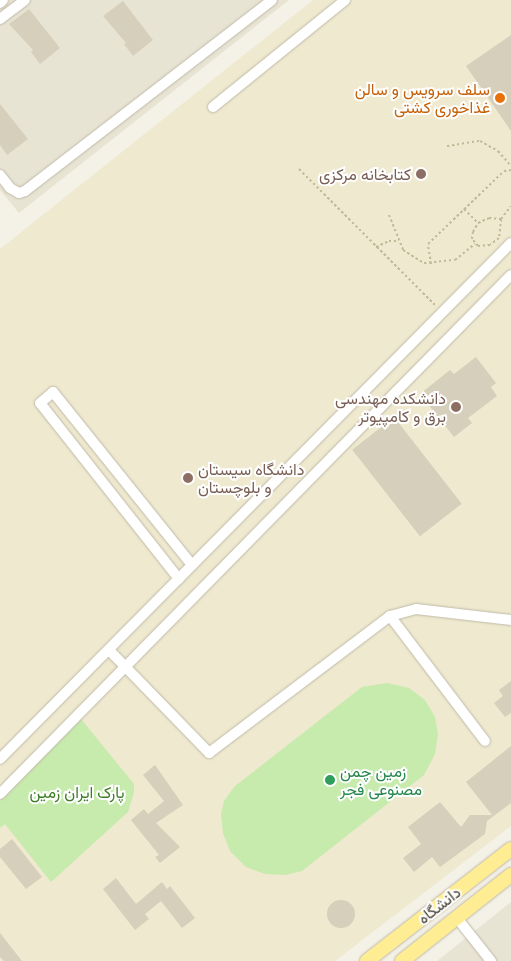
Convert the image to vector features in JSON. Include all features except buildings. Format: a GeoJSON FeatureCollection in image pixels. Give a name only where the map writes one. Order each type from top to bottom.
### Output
{"type":"FeatureCollection","features":[{"type":"Feature","properties":{"kind":"main road","name":"دانشگاه"},"geometry":{"type":"LineString","coordinates":[[367,961],[511,849]]}},
{"type":"Feature","properties":{"kind":"main road","name":"دانشگاه"},"geometry":{"type":"LineString","coordinates":[[402,961],[511,876]]}},
{"type":"Feature","properties":{"kind":"street"},"geometry":{"type":"LineString","coordinates":[[0,3],[3,0]]}},
{"type":"Feature","properties":{"kind":"street"},"geometry":{"type":"LineString","coordinates":[[0,19],[25,0]]}},
{"type":"Feature","properties":{"kind":"street"},"geometry":{"type":"LineString","coordinates":[[0,175],[10,188],[19,193],[25,191],[272,0]]}},
{"type":"Feature","properties":{"kind":"street"},"geometry":{"type":"LineString","coordinates":[[213,107],[346,0]]}},
{"type":"Feature","properties":{"kind":"street"},"geometry":{"type":"LineString","coordinates":[[0,760],[511,242]]}},
{"type":"Feature","properties":{"kind":"street"},"geometry":{"type":"LineString","coordinates":[[0,794],[511,275]]}},
{"type":"Feature","properties":{"kind":"street"},"geometry":{"type":"LineString","coordinates":[[179,579],[40,403],[53,392],[192,566]]}},
{"type":"Feature","properties":{"kind":"street"},"geometry":{"type":"LineString","coordinates":[[123,508],[137,497]]}},
{"type":"Feature","properties":{"kind":"street"},"geometry":{"type":"LineString","coordinates":[[110,650],[208,752],[390,616],[416,609],[511,620]]}},
{"type":"Feature","properties":{"kind":"street"},"geometry":{"type":"LineString","coordinates":[[390,616],[485,741]]}},
{"type":"Feature","properties":{"kind":"street"},"geometry":{"type":"LineString","coordinates":[[457,918],[490,961]]}},
{"type":"Feature","properties":{"kind":"path"},"geometry":{"type":"LineString","coordinates":[[446,146],[480,142],[498,151],[511,166]]}},
{"type":"Feature","properties":{"kind":"path"},"geometry":{"type":"LineString","coordinates":[[299,169],[442,312]]}},
{"type":"Feature","properties":{"kind":"path"},"geometry":{"type":"LineString","coordinates":[[431,264],[428,244],[504,171],[511,170]]}},
{"type":"Feature","properties":{"kind":"path"},"geometry":{"type":"LineString","coordinates":[[475,244],[483,247],[498,238],[501,219],[511,206]]}},
{"type":"Feature","properties":{"kind":"path"},"geometry":{"type":"LineString","coordinates":[[464,209],[478,224]]}},
{"type":"Feature","properties":{"kind":"path"},"geometry":{"type":"LineString","coordinates":[[389,215],[398,241],[410,256],[431,264],[455,260],[475,244]]}},
{"type":"Feature","properties":{"kind":"path"},"geometry":{"type":"LineString","coordinates":[[475,244],[473,232],[478,224],[489,218],[501,219]]}},
{"type":"Feature","properties":{"kind":"path"},"geometry":{"type":"LineString","coordinates":[[376,247],[389,241],[398,241]]}},
{"type":"Feature","properties":{"kind":"shaded area"},"geometry":{"type":"Polygon","coordinates":[[[0,0],[289,0],[19,213],[0,190],[0,0]]]}},
{"type":"Feature","properties":{"kind":"shaded area","name":"دانشگاه سیستان و بلوچستان"},"geometry":{"type":"Polygon","coordinates":[[[313,0],[511,0],[511,826],[335,961],[0,961],[0,249],[313,0]]]}},
{"type":"Feature","properties":{"kind":"shaded area"},"geometry":{"type":"Polygon","coordinates":[[[511,902],[511,961],[437,961],[511,902]]]}},
{"type":"Feature","properties":{"kind":"green space","name":"زمین چمن مصنوعی فجر"},"geometry":{"type":"Polygon","coordinates":[[[387,683],[409,688],[425,700],[435,717],[438,734],[435,754],[424,775],[302,871],[285,875],[265,874],[246,867],[230,851],[223,833],[221,814],[224,801],[235,786],[362,687],[387,683]]]}},
{"type":"Feature","properties":{"kind":"green space","name":"پارک ایران زمین"},"geometry":{"type":"Polygon","coordinates":[[[81,719],[134,784],[134,792],[128,812],[51,882],[5,824],[0,828],[0,801],[81,719]]]}},
{"type":"Feature","properties":{"kind":"place","name":"سلف سرویس و سالن غذاخوری کشتی"},"geometry":{"type":"Point","coordinates":[500,98]}},
{"type":"Feature","properties":{"kind":"place","name":"کتابخانه مرکزی"},"geometry":{"type":"Point","coordinates":[421,174]}},
{"type":"Feature","properties":{"kind":"place","name":"دانشکده مهندسی برق و کامپیوتر"},"geometry":{"type":"Point","coordinates":[456,407]}},
{"type":"Feature","properties":{"kind":"place","name":"دانشگاه سیستان و بلوچستان"},"geometry":{"type":"Point","coordinates":[188,478]}},
{"type":"Feature","properties":{"kind":"place","name":"زمین چمن مصنوعی فجر"},"geometry":{"type":"Point","coordinates":[330,780]}}]}
